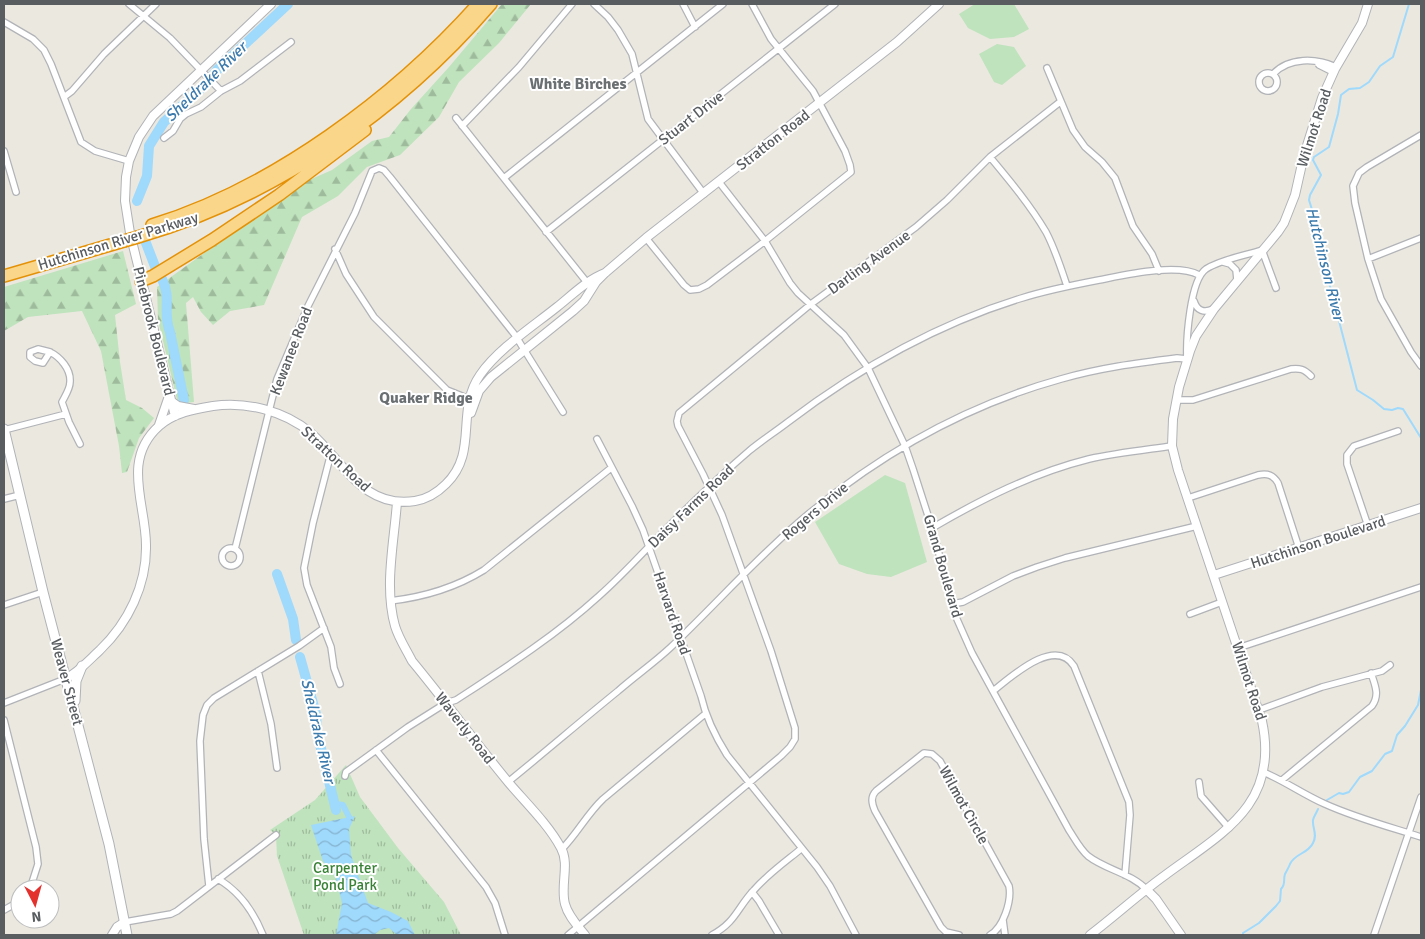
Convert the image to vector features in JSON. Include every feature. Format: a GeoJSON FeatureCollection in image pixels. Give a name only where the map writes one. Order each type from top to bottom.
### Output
{"type":"FeatureCollection","features":[{"type":"Feature","properties":{"kind":"highway","name":"Hutchinson River Parkway"},"geometry":{"type":"LineString","coordinates":[[137,233],[218,199],[274,170],[329,135],[413,69],[478,4]]}},
{"type":"Feature","properties":{"kind":"highway","name":"Hutchinson River Parkway"},"geometry":{"type":"LineString","coordinates":[[4,269],[201,216],[241,199],[277,180],[348,134],[414,82],[460,38],[491,4]]}},
{"type":"Feature","properties":{"kind":"highway"},"geometry":{"type":"LineString","coordinates":[[141,281],[150,278],[212,240],[310,173],[388,112],[414,82]]}},
{"type":"Feature","properties":{"kind":"highway","name":"Hutchinson River Parkway"},"geometry":{"type":"LineString","coordinates":[[4,276],[123,237]]}},
{"type":"Feature","properties":{"kind":"main road","name":"Weaver Street"},"geometry":{"type":"LineString","coordinates":[[4,430],[43,592],[109,844],[126,922],[127,935]]}},
{"type":"Feature","properties":{"kind":"main road"},"geometry":{"type":"LineString","coordinates":[[74,711],[75,686],[82,666]]}},
{"type":"Feature","properties":{"kind":"street"},"geometry":{"type":"LineString","coordinates":[[129,4],[170,38],[221,91]]}},
{"type":"Feature","properties":{"kind":"street"},"geometry":{"type":"LineString","coordinates":[[64,97],[104,54],[156,4]]}},
{"type":"Feature","properties":{"kind":"street","name":"Pinebrook Boulevard"},"geometry":{"type":"LineString","coordinates":[[175,416],[129,227],[125,201],[129,161],[139,137],[153,116],[270,4]]}},
{"type":"Feature","properties":{"kind":"street"},"geometry":{"type":"LineString","coordinates":[[462,126],[519,67],[572,4]]}},
{"type":"Feature","properties":{"kind":"street"},"geometry":{"type":"LineString","coordinates":[[594,4],[618,30],[632,54],[646,114],[704,194]]}},
{"type":"Feature","properties":{"kind":"street"},"geometry":{"type":"LineString","coordinates":[[683,4],[695,27]]}},
{"type":"Feature","properties":{"kind":"street"},"geometry":{"type":"LineString","coordinates":[[504,178],[723,4]]}},
{"type":"Feature","properties":{"kind":"street"},"geometry":{"type":"LineString","coordinates":[[646,238],[684,285],[690,290],[699,289],[765,241],[850,172],[850,165],[845,151],[813,91],[771,39],[752,4]]}},
{"type":"Feature","properties":{"kind":"street","name":"Stuart Drive"},"geometry":{"type":"LineString","coordinates":[[546,232],[835,4]]}},
{"type":"Feature","properties":{"kind":"street","name":"Stratton Road"},"geometry":{"type":"LineString","coordinates":[[4,703],[66,679],[109,640],[124,621],[136,599],[142,579],[146,544],[137,470],[145,443],[158,427],[175,416],[196,410],[234,405],[269,411],[298,423],[311,433],[363,488],[386,500],[397,502],[416,501],[426,498],[442,488],[459,468],[464,454],[466,427],[478,377],[492,360],[517,339],[590,286],[646,238],[898,42],[939,4]]}},
{"type":"Feature","properties":{"kind":"street","name":"Wilmot Road"},"geometry":{"type":"LineString","coordinates":[[1090,935],[1229,828],[1244,814],[1263,772],[1267,743],[1259,710],[1172,446],[1174,419],[1187,359],[1196,336],[1214,309],[1278,232],[1291,209],[1304,155],[1322,98],[1335,69],[1360,28],[1368,4]]}},
{"type":"Feature","properties":{"kind":"street"},"geometry":{"type":"LineString","coordinates":[[4,22],[40,45],[51,64],[81,142],[95,151],[129,161]]}},
{"type":"Feature","properties":{"kind":"street"},"geometry":{"type":"LineString","coordinates":[[164,138],[172,131],[180,119],[201,107],[221,91],[240,81],[291,42]]}},
{"type":"Feature","properties":{"kind":"street"},"geometry":{"type":"LineString","coordinates":[[1273,74],[1279,68],[1289,63],[1305,61],[1317,62],[1319,65],[1335,69]]}},
{"type":"Feature","properties":{"kind":"street"},"geometry":{"type":"LineString","coordinates":[[1047,68],[1060,102],[1078,140],[1102,162],[1115,178],[1123,195],[1133,226],[1152,254],[1159,271]]}},
{"type":"Feature","properties":{"kind":"street","name":"Darling Avenue"},"geometry":{"type":"LineString","coordinates":[[709,487],[678,426],[677,418],[679,413],[811,304],[916,227],[947,200],[990,157],[1060,102]]}},
{"type":"Feature","properties":{"kind":"street"},"geometry":{"type":"LineString","coordinates":[[456,118],[590,286]]}},
{"type":"Feature","properties":{"kind":"street"},"geometry":{"type":"LineString","coordinates":[[1421,134],[1367,167],[1359,173],[1354,182],[1355,203],[1368,259],[1382,300],[1421,366]]}},
{"type":"Feature","properties":{"kind":"street"},"geometry":{"type":"LineString","coordinates":[[4,151],[16,192]]}},
{"type":"Feature","properties":{"kind":"street"},"geometry":{"type":"LineString","coordinates":[[990,157],[1019,192],[1046,233],[1059,261],[1067,286]]}},
{"type":"Feature","properties":{"kind":"street","name":"Kewanee Road"},"geometry":{"type":"LineString","coordinates":[[235,549],[277,379],[290,345],[335,249],[355,213],[372,172],[379,168],[384,170],[517,339]]}},
{"type":"Feature","properties":{"kind":"street","name":"Grand Boulevard"},"geometry":{"type":"LineString","coordinates":[[719,182],[765,241],[798,293],[844,335],[868,368],[904,446],[932,528],[952,604],[972,653],[1081,849],[1095,860],[1141,884],[1156,898],[1181,935]]}},
{"type":"Feature","properties":{"kind":"street"},"geometry":{"type":"LineString","coordinates":[[1368,259],[1421,238]]}},
{"type":"Feature","properties":{"kind":"street"},"geometry":{"type":"LineString","coordinates":[[335,249],[346,274],[374,317],[447,390],[472,400]]}},
{"type":"Feature","properties":{"kind":"street"},"geometry":{"type":"LineString","coordinates":[[1199,275],[1206,269],[1223,262],[1262,250],[1276,288]]}},
{"type":"Feature","properties":{"kind":"street"},"geometry":{"type":"LineString","coordinates":[[1223,262],[1230,264],[1236,270],[1237,280]]}},
{"type":"Feature","properties":{"kind":"street","name":"Daisy Farms Road"},"geometry":{"type":"LineString","coordinates":[[345,776],[346,772],[376,750],[446,703],[456,700],[556,632],[598,597],[709,487],[750,450],[824,394],[895,352],[964,319],[1022,298],[1067,286],[1159,271],[1186,270],[1199,275]]}},
{"type":"Feature","properties":{"kind":"street","name":"Wilmot Road"},"geometry":{"type":"LineString","coordinates":[[1187,359],[1187,338],[1199,275]]}},
{"type":"Feature","properties":{"kind":"street","name":"Stratton Road"},"geometry":{"type":"LineString","coordinates":[[472,400],[491,377],[579,306],[590,286]]}},
{"type":"Feature","properties":{"kind":"street"},"geometry":{"type":"LineString","coordinates":[[1193,299],[1196,307],[1201,310],[1208,311],[1214,309]]}},
{"type":"Feature","properties":{"kind":"street"},"geometry":{"type":"LineString","coordinates":[[517,339],[563,412]]}},
{"type":"Feature","properties":{"kind":"street"},"geometry":{"type":"LineString","coordinates":[[50,352],[57,355],[64,364],[70,378],[69,387],[62,402],[80,444]]}},
{"type":"Feature","properties":{"kind":"street","name":"Rogers Drive"},"geometry":{"type":"LineString","coordinates":[[508,782],[671,647],[798,523],[836,491],[904,446],[962,415],[1052,381],[1122,366],[1176,358],[1187,359]]}},
{"type":"Feature","properties":{"kind":"street"},"geometry":{"type":"LineString","coordinates":[[1177,400],[1193,400],[1291,369],[1300,368],[1311,376]]}},
{"type":"Feature","properties":{"kind":"street"},"geometry":{"type":"LineString","coordinates":[[158,427],[170,398],[178,406],[196,410]]}},
{"type":"Feature","properties":{"kind":"street"},"geometry":{"type":"LineString","coordinates":[[4,430],[66,414]]}},
{"type":"Feature","properties":{"kind":"street"},"geometry":{"type":"LineString","coordinates":[[1368,526],[1347,464],[1347,452],[1354,446],[1398,431]]}},
{"type":"Feature","properties":{"kind":"street","name":"Harvard Road"},"geometry":{"type":"LineString","coordinates":[[596,439],[632,506],[649,548],[705,714],[716,736],[727,754],[830,886],[856,935]]}},
{"type":"Feature","properties":{"kind":"street"},"geometry":{"type":"LineString","coordinates":[[932,528],[993,495],[1064,466],[1107,455],[1172,446]]}},
{"type":"Feature","properties":{"kind":"street"},"geometry":{"type":"LineString","coordinates":[[331,453],[313,523],[304,568],[307,585],[331,647],[334,668],[340,684]]}},
{"type":"Feature","properties":{"kind":"street"},"geometry":{"type":"LineString","coordinates":[[390,601],[420,596],[447,588],[473,577],[611,468]]}},
{"type":"Feature","properties":{"kind":"street"},"geometry":{"type":"LineString","coordinates":[[1188,498],[1258,475],[1266,474],[1273,476],[1278,483],[1299,548]]}},
{"type":"Feature","properties":{"kind":"street"},"geometry":{"type":"LineString","coordinates":[[568,935],[750,783],[790,747],[795,739],[795,728],[771,651],[722,515],[709,487]]}},
{"type":"Feature","properties":{"kind":"street"},"geometry":{"type":"LineString","coordinates":[[4,499],[20,495]]}},
{"type":"Feature","properties":{"kind":"street","name":"Waverly Road"},"geometry":{"type":"LineString","coordinates":[[397,502],[390,601],[396,628],[402,643],[412,661],[508,782],[538,816],[562,849],[565,862],[564,900],[568,913],[585,935]]}},
{"type":"Feature","properties":{"kind":"street","name":"Hutchinson Boulevard"},"geometry":{"type":"LineString","coordinates":[[1214,575],[1421,508]]}},
{"type":"Feature","properties":{"kind":"street"},"geometry":{"type":"LineString","coordinates":[[952,604],[962,602],[1037,567],[1065,558],[1197,526]]}},
{"type":"Feature","properties":{"kind":"street"},"geometry":{"type":"LineString","coordinates":[[1238,648],[1421,587]]}},
{"type":"Feature","properties":{"kind":"street"},"geometry":{"type":"LineString","coordinates":[[4,605],[43,592]]}},
{"type":"Feature","properties":{"kind":"street"},"geometry":{"type":"LineString","coordinates":[[1190,614],[1222,602]]}},
{"type":"Feature","properties":{"kind":"street"},"geometry":{"type":"LineString","coordinates":[[209,886],[200,760],[203,715],[207,706],[214,698],[299,646],[324,628]]}},
{"type":"Feature","properties":{"kind":"street"},"geometry":{"type":"LineString","coordinates":[[993,691],[1032,662],[1058,655],[1065,656],[1070,660],[1129,802],[1130,815],[1125,874]]}},
{"type":"Feature","properties":{"kind":"street"},"geometry":{"type":"LineString","coordinates":[[1259,710],[1322,687],[1382,671],[1390,665]]}},
{"type":"Feature","properties":{"kind":"street"},"geometry":{"type":"LineString","coordinates":[[258,671],[271,724],[277,768]]}},
{"type":"Feature","properties":{"kind":"street"},"geometry":{"type":"LineString","coordinates":[[1282,780],[1372,706],[1376,701],[1377,693],[1371,673]]}},
{"type":"Feature","properties":{"kind":"street"},"geometry":{"type":"LineString","coordinates":[[562,849],[571,840],[592,810],[603,799],[705,714]]}},
{"type":"Feature","properties":{"kind":"street"},"geometry":{"type":"LineString","coordinates":[[4,720],[36,847],[38,864],[33,879]]}},
{"type":"Feature","properties":{"kind":"street"},"geometry":{"type":"LineString","coordinates":[[376,750],[486,887],[495,903],[506,935]]}},
{"type":"Feature","properties":{"kind":"street","name":"Wilmot Circle"},"geometry":{"type":"LineString","coordinates":[[959,935],[946,932],[941,927],[875,812],[872,802],[873,794],[876,791],[924,753],[932,754],[940,761],[1008,886],[1010,894],[1003,918],[998,929],[990,935]]}},
{"type":"Feature","properties":{"kind":"street"},"geometry":{"type":"LineString","coordinates":[[1263,772],[1332,807],[1421,837]]}},
{"type":"Feature","properties":{"kind":"street"},"geometry":{"type":"LineString","coordinates":[[1199,782],[1201,796],[1229,828]]}},
{"type":"Feature","properties":{"kind":"street"},"geometry":{"type":"LineString","coordinates":[[1374,935],[1421,797]]}},
{"type":"Feature","properties":{"kind":"street"},"geometry":{"type":"LineString","coordinates":[[112,935],[117,927],[126,922],[171,914],[196,898],[218,879],[276,836]]}},
{"type":"Feature","properties":{"kind":"street"},"geometry":{"type":"LineString","coordinates":[[712,935],[729,924],[762,881],[802,849]]}},
{"type":"Feature","properties":{"kind":"street"},"geometry":{"type":"LineString","coordinates":[[218,879],[235,892],[254,917],[263,935]]}},
{"type":"Feature","properties":{"kind":"street"},"geometry":{"type":"LineString","coordinates":[[752,892],[760,901],[779,935]]}},
{"type":"Feature","properties":{"kind":"street","name":"Wilmot Circle"},"geometry":{"type":"LineString","coordinates":[[1003,918],[1004,935]]}},
{"type":"Feature","properties":{"kind":"green space"},"geometry":{"type":"Polygon","coordinates":[[[502,4],[531,4],[499,43],[459,82],[439,117],[400,155],[367,167],[338,196],[302,217],[264,305],[230,311],[213,325],[201,312],[193,297],[186,303],[194,402],[178,404],[158,320],[157,287],[300,184],[332,170],[372,141],[389,137],[502,4]]]}},
{"type":"Feature","properties":{"kind":"green space"},"geometry":{"type":"Polygon","coordinates":[[[975,4],[1014,4],[1029,29],[1014,37],[990,39],[968,28],[959,14],[975,4]]]}},
{"type":"Feature","properties":{"kind":"green space"},"geometry":{"type":"Polygon","coordinates":[[[997,44],[1014,47],[1026,66],[1002,85],[994,82],[979,54],[997,44]]]}},
{"type":"Feature","properties":{"kind":"green space"},"geometry":{"type":"Polygon","coordinates":[[[123,251],[136,304],[115,315],[126,400],[142,408],[154,418],[139,438],[127,472],[122,473],[119,446],[101,351],[82,311],[28,317],[4,331],[4,287],[123,251]]]}},
{"type":"Feature","properties":{"kind":"green space"},"geometry":{"type":"Polygon","coordinates":[[[885,475],[905,483],[927,562],[891,577],[867,574],[839,564],[815,522],[885,475]]]}},
{"type":"Feature","properties":{"kind":"green space","name":"Carpenter Pond Park"},"geometry":{"type":"Polygon","coordinates":[[[346,765],[360,797],[398,848],[444,902],[461,935],[304,935],[277,856],[276,835],[270,830],[315,800],[346,765]]]}},
{"type":"Feature","properties":{"kind":"water"},"geometry":{"type":"Polygon","coordinates":[[[355,816],[349,829],[351,855],[368,903],[408,921],[415,935],[397,935],[389,928],[380,930],[374,935],[336,935],[342,903],[336,878],[323,861],[311,825],[355,816]]]}},
{"type":"Feature","properties":{"kind":"waterway","name":"Sheldrake River"},"geometry":{"type":"LineString","coordinates":[[137,201],[147,176],[149,146],[164,122],[288,4]]}},
{"type":"Feature","properties":{"kind":"waterway","name":"Hutchinson River"},"geometry":{"type":"LineString","coordinates":[[1409,4],[1393,57],[1380,66],[1369,82],[1360,88],[1349,89],[1341,95],[1329,147],[1314,157],[1313,160],[1321,175],[1309,200],[1324,248],[1326,271],[1357,390],[1384,409],[1403,409],[1421,438]]}},
{"type":"Feature","properties":{"kind":"waterway","name":"Sheldrake River"},"geometry":{"type":"LineString","coordinates":[[146,243],[156,269]]}},
{"type":"Feature","properties":{"kind":"waterway","name":"Sheldrake River"},"geometry":{"type":"LineString","coordinates":[[162,279],[166,293],[168,325],[184,400]]}},
{"type":"Feature","properties":{"kind":"waterway","name":"Sheldrake River"},"geometry":{"type":"LineString","coordinates":[[277,574],[293,619],[296,640]]}},
{"type":"Feature","properties":{"kind":"waterway","name":"Sheldrake River"},"geometry":{"type":"LineString","coordinates":[[300,657],[316,714],[317,732],[336,810]]}},
{"type":"Feature","properties":{"kind":"waterway","name":"Hutchinson River"},"geometry":{"type":"LineString","coordinates":[[1327,800],[1339,793],[1349,792],[1360,777],[1372,771],[1385,754],[1392,751],[1397,735],[1418,705],[1421,690]]}},
{"type":"Feature","properties":{"kind":"waterway","name":"Sheldrake River"},"geometry":{"type":"LineString","coordinates":[[336,804],[343,805],[349,817]]}},
{"type":"Feature","properties":{"kind":"waterway","name":"Hutchinson River"},"geometry":{"type":"LineString","coordinates":[[1243,935],[1243,933],[1259,923],[1280,901],[1285,874],[1292,860],[1311,847],[1314,840],[1313,820],[1318,809]]}},
{"type":"Feature","properties":{"kind":"district","name":"White Birches"},"geometry":{"type":"Point","coordinates":[578,84]}},
{"type":"Feature","properties":{"kind":"district","name":"Quaker Ridge"},"geometry":{"type":"Point","coordinates":[426,398]}}]}
